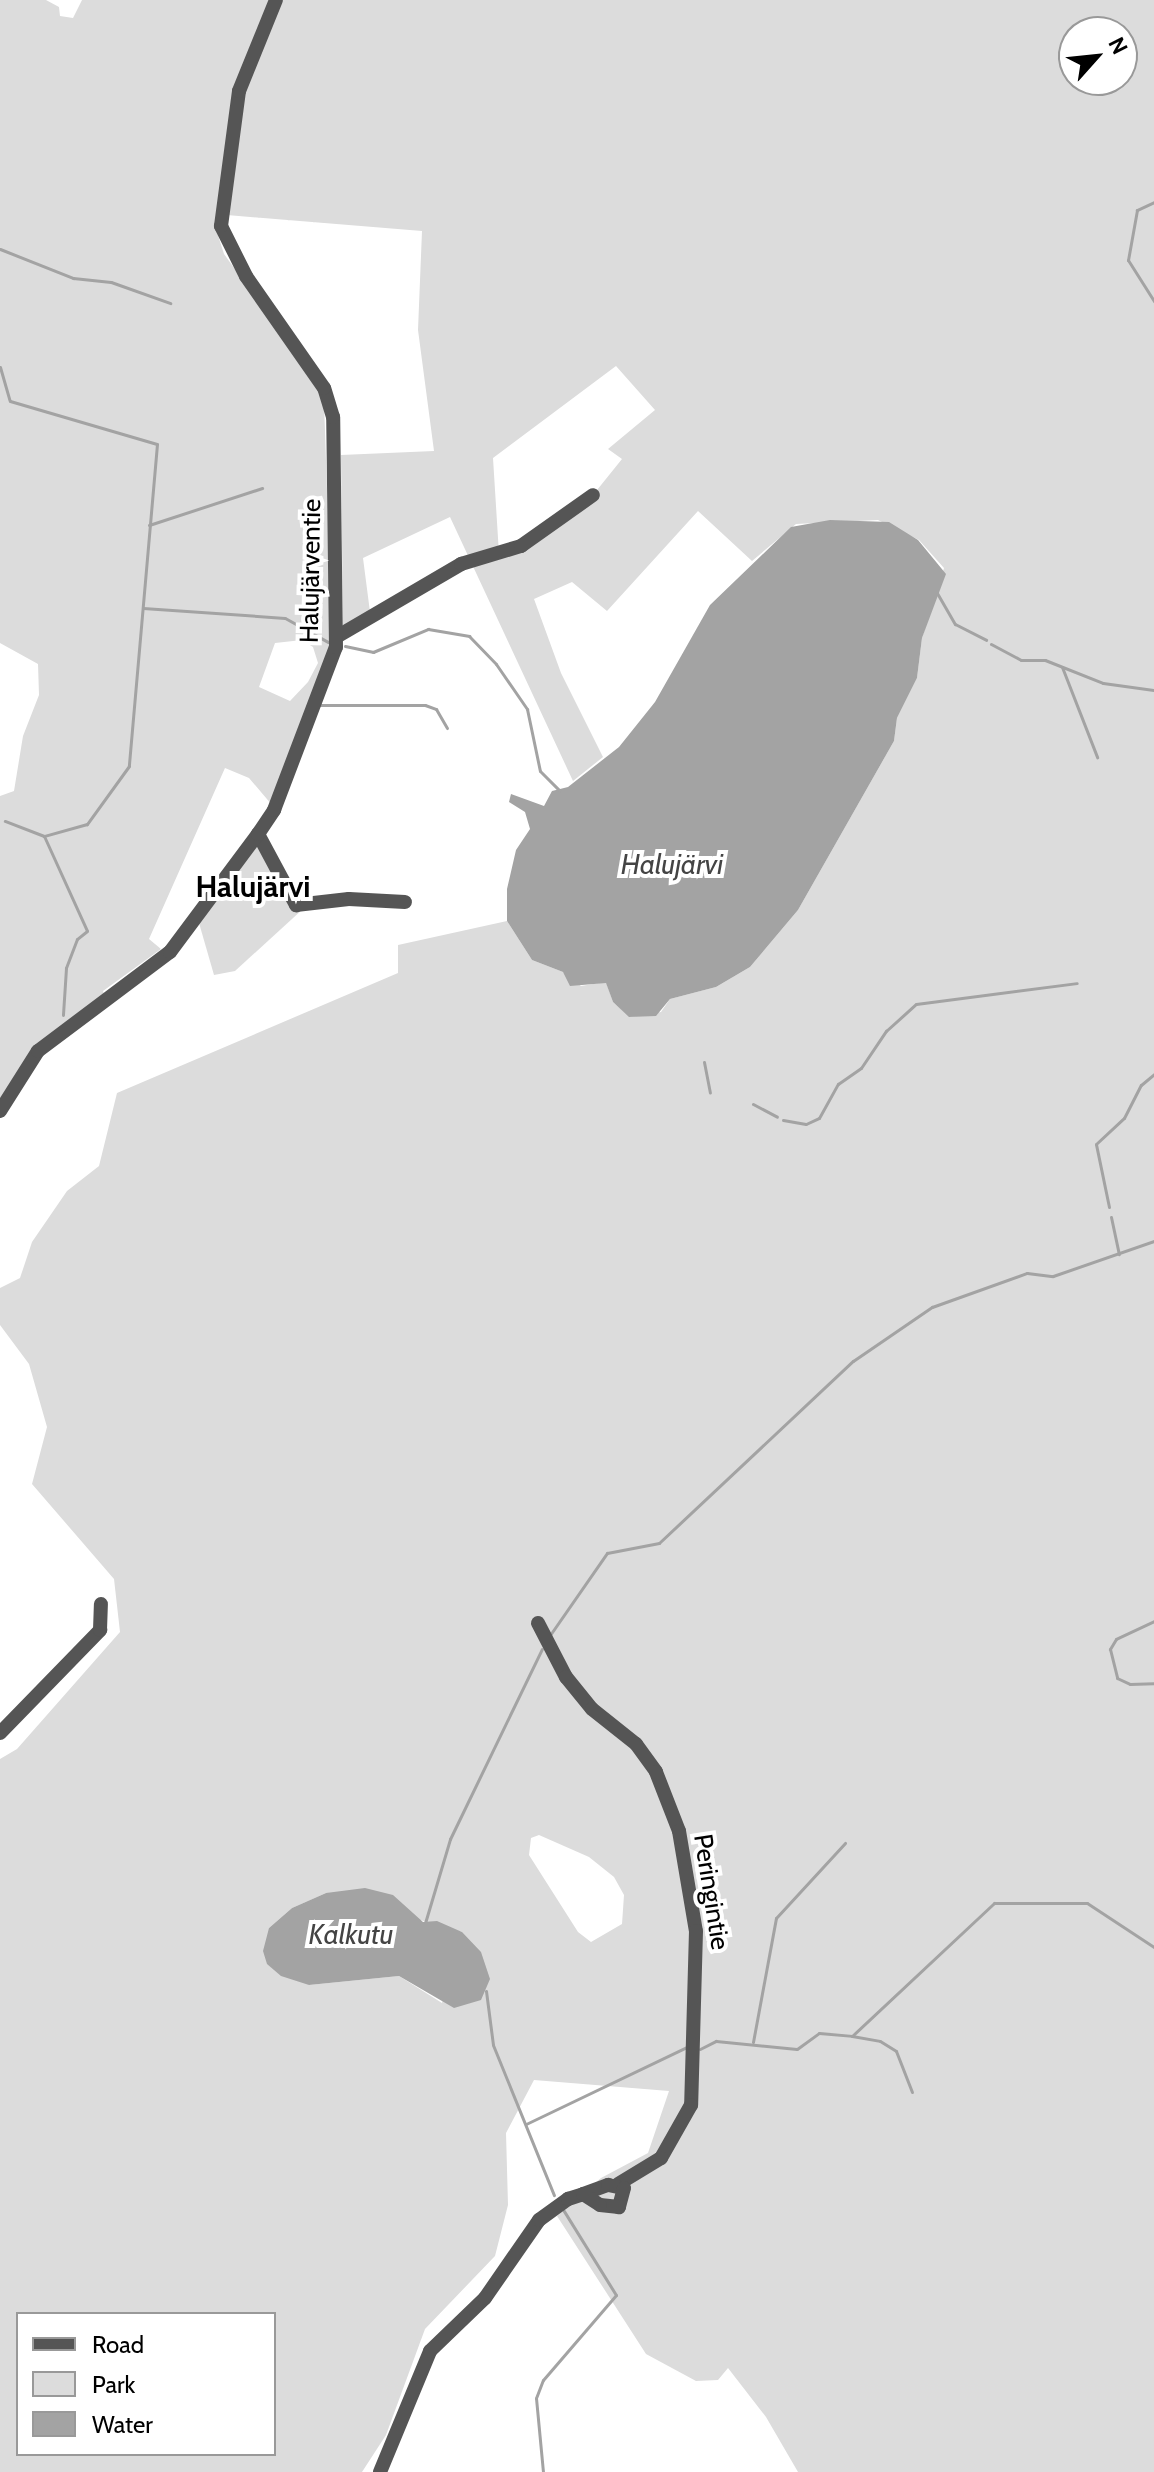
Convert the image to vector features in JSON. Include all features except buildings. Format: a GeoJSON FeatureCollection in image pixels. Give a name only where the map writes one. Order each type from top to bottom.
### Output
{"type":"FeatureCollection","features":[{"type":"Feature","properties":{"kind":"street","name":"Halujärventie"},"geometry":{"type":"LineString","coordinates":[[0,1111],[38,1051],[170,952],[258,834],[274,810],[317,705],[338,636],[333,417],[324,388],[238,264],[221,226],[239,91],[276,0]]}},
{"type":"Feature","properties":{"kind":"street"},"geometry":{"type":"LineString","coordinates":[[338,636],[461,564],[521,546],[593,495]]}},
{"type":"Feature","properties":{"kind":"street"},"geometry":{"type":"LineString","coordinates":[[258,834],[296,905],[358,898],[405,902]]}},
{"type":"Feature","properties":{"kind":"street"},"geometry":{"type":"LineString","coordinates":[[0,1733],[100,1630],[101,1604]]}},
{"type":"Feature","properties":{"kind":"street","name":"Peringintie"},"geometry":{"type":"LineString","coordinates":[[380,2472],[437,2341],[485,2298],[539,2220],[561,2202],[618,2184],[661,2158],[691,2105],[696,1931],[679,1831],[656,1772],[636,1744],[592,1709],[566,1677],[538,1623]]}},
{"type":"Feature","properties":{"kind":"street","name":"Peringintie"},"geometry":{"type":"LineString","coordinates":[[583,2194],[600,2205],[619,2207],[624,2188],[618,2184]]}},
{"type":"Feature","properties":{"kind":"green space"},"geometry":{"type":"Polygon","coordinates":[[[0,0],[46,0],[59,7],[60,16],[73,18],[82,0],[270,0],[234,89],[215,226],[224,254],[303,363],[324,402],[332,636],[321,682],[272,805],[249,778],[225,768],[149,939],[161,949],[103,991],[106,999],[38,1051],[0,1111],[0,796],[14,791],[23,736],[39,695],[38,664],[0,643],[0,0]],[[302,640],[275,643],[259,687],[290,701],[308,682],[318,663],[313,647],[302,640]]]}},
{"type":"Feature","properties":{"kind":"green space"},"geometry":{"type":"Polygon","coordinates":[[[283,0],[1154,0],[1154,2472],[798,2472],[766,2417],[728,2368],[718,2380],[696,2381],[646,2354],[557,2216],[601,2178],[648,2153],[669,2091],[534,2080],[506,2133],[508,2205],[495,2256],[425,2329],[386,2435],[362,2472],[0,2472],[0,1759],[17,1749],[120,1632],[114,1579],[32,1484],[47,1427],[29,1364],[0,1325],[0,1288],[20,1278],[32,1242],[67,1191],[99,1166],[117,1093],[398,973],[398,945],[507,921],[532,960],[563,972],[581,986],[606,982],[613,1002],[630,1017],[661,1012],[670,999],[716,987],[750,967],[798,910],[894,741],[897,718],[917,678],[922,638],[944,568],[919,540],[878,520],[796,524],[752,561],[698,511],[607,611],[572,582],[534,599],[561,673],[603,757],[573,781],[450,517],[363,558],[370,612],[343,627],[341,455],[434,451],[418,330],[422,231],[227,215],[244,93],[257,49],[283,0]],[[616,366],[493,458],[499,554],[593,495],[622,459],[608,449],[655,410],[616,366]],[[539,1835],[531,1838],[529,1855],[578,1932],[591,1942],[622,1924],[624,1895],[614,1877],[589,1857],[539,1835]],[[326,1893],[292,1908],[269,1928],[309,1985],[399,1976],[442,2003],[462,1932],[326,1893]]]}},
{"type":"Feature","properties":{"kind":"green space"},"geometry":{"type":"Polygon","coordinates":[[[258,834],[304,908],[235,971],[214,975],[197,916],[258,834]]]}},
{"type":"Feature","properties":{"kind":"water","name":"Halujärvi"},"geometry":{"type":"Polygon","coordinates":[[[830,520],[889,522],[918,540],[946,574],[922,638],[917,678],[897,718],[894,741],[798,910],[750,967],[716,987],[670,999],[656,1016],[629,1017],[613,1002],[606,983],[570,986],[563,972],[532,960],[507,921],[507,889],[516,850],[530,829],[525,812],[509,802],[511,794],[544,806],[552,791],[568,787],[619,747],[655,702],[710,605],[791,527],[830,520]]]}},
{"type":"Feature","properties":{"kind":"water","name":"Kalkutu"},"geometry":{"type":"Polygon","coordinates":[[[365,1888],[393,1895],[423,1922],[437,1921],[462,1932],[481,1952],[490,1979],[481,2000],[454,2008],[399,1976],[309,1985],[281,1976],[267,1964],[263,1951],[269,1928],[292,1908],[326,1893],[365,1888]]]}},
{"type":"Feature","properties":{"kind":"waterway"},"geometry":{"type":"LineString","coordinates":[[1154,202],[1137,210],[1128,260],[1154,301]]}},
{"type":"Feature","properties":{"kind":"waterway"},"geometry":{"type":"LineString","coordinates":[[0,249],[73,278],[111,282],[170,303]]}},
{"type":"Feature","properties":{"kind":"waterway"},"geometry":{"type":"LineString","coordinates":[[0,367],[10,401],[157,444],[129,766],[87,824],[44,836],[5,821]]}},
{"type":"Feature","properties":{"kind":"waterway"},"geometry":{"type":"LineString","coordinates":[[149,525],[262,488]]}},
{"type":"Feature","properties":{"kind":"waterway"},"geometry":{"type":"LineString","coordinates":[[937,593],[955,624],[986,640]]}},
{"type":"Feature","properties":{"kind":"waterway"},"geometry":{"type":"LineString","coordinates":[[143,608],[285,618],[328,642]]}},
{"type":"Feature","properties":{"kind":"waterway"},"geometry":{"type":"LineString","coordinates":[[345,646],[373,652],[428,629],[469,636],[496,664],[527,709],[540,771],[559,790]]}},
{"type":"Feature","properties":{"kind":"waterway"},"geometry":{"type":"LineString","coordinates":[[991,644],[1021,660],[1045,660],[1103,683],[1154,690]]}},
{"type":"Feature","properties":{"kind":"waterway"},"geometry":{"type":"LineString","coordinates":[[1062,667],[1097,757]]}},
{"type":"Feature","properties":{"kind":"waterway"},"geometry":{"type":"LineString","coordinates":[[320,705],[425,705],[436,709],[447,728]]}},
{"type":"Feature","properties":{"kind":"waterway"},"geometry":{"type":"LineString","coordinates":[[44,836],[87,931],[77,939],[66,968],[63,1015]]}},
{"type":"Feature","properties":{"kind":"waterway"},"geometry":{"type":"LineString","coordinates":[[783,1120],[806,1124],[819,1118],[838,1084],[861,1068],[886,1031],[916,1004],[1077,983]]}},
{"type":"Feature","properties":{"kind":"waterway"},"geometry":{"type":"LineString","coordinates":[[704,1062],[710,1092]]}},
{"type":"Feature","properties":{"kind":"waterway"},"geometry":{"type":"LineString","coordinates":[[1109,1207],[1096,1144],[1124,1118],[1141,1085],[1154,1074]]}},
{"type":"Feature","properties":{"kind":"waterway"},"geometry":{"type":"LineString","coordinates":[[753,1104],[777,1117]]}},
{"type":"Feature","properties":{"kind":"waterway"},"geometry":{"type":"LineString","coordinates":[[1111,1217],[1119,1254]]}},
{"type":"Feature","properties":{"kind":"waterway"},"geometry":{"type":"LineString","coordinates":[[550,1635],[607,1553],[659,1543],[853,1361],[932,1307],[1027,1273],[1053,1276],[1154,1241]]}},
{"type":"Feature","properties":{"kind":"waterway"},"geometry":{"type":"LineString","coordinates":[[1154,1621],[1116,1639],[1110,1649],[1117,1678],[1130,1684],[1154,1683]]}},
{"type":"Feature","properties":{"kind":"waterway"},"geometry":{"type":"LineString","coordinates":[[425,1923],[450,1839],[542,1649]]}},
{"type":"Feature","properties":{"kind":"waterway"},"geometry":{"type":"LineString","coordinates":[[753,2042],[776,1918],[845,1843]]}},
{"type":"Feature","properties":{"kind":"waterway"},"geometry":{"type":"LineString","coordinates":[[700,2049],[716,2041],[797,2049],[819,2033],[852,2036],[994,1903],[1087,1903],[1154,1947]]}},
{"type":"Feature","properties":{"kind":"waterway"},"geometry":{"type":"LineString","coordinates":[[486,1991],[493,2045],[554,2195]]}},
{"type":"Feature","properties":{"kind":"waterway"},"geometry":{"type":"LineString","coordinates":[[852,2036],[880,2041],[896,2051],[912,2092]]}},
{"type":"Feature","properties":{"kind":"waterway"},"geometry":{"type":"LineString","coordinates":[[526,2124],[687,2047]]}},
{"type":"Feature","properties":{"kind":"waterway"},"geometry":{"type":"LineString","coordinates":[[543,2472],[536,2398],[543,2380],[616,2295],[564,2211]]}},
{"type":"Feature","properties":{"kind":"district","name":"Halujärvi"},"geometry":{"type":"Point","coordinates":[253,887]}}]}
